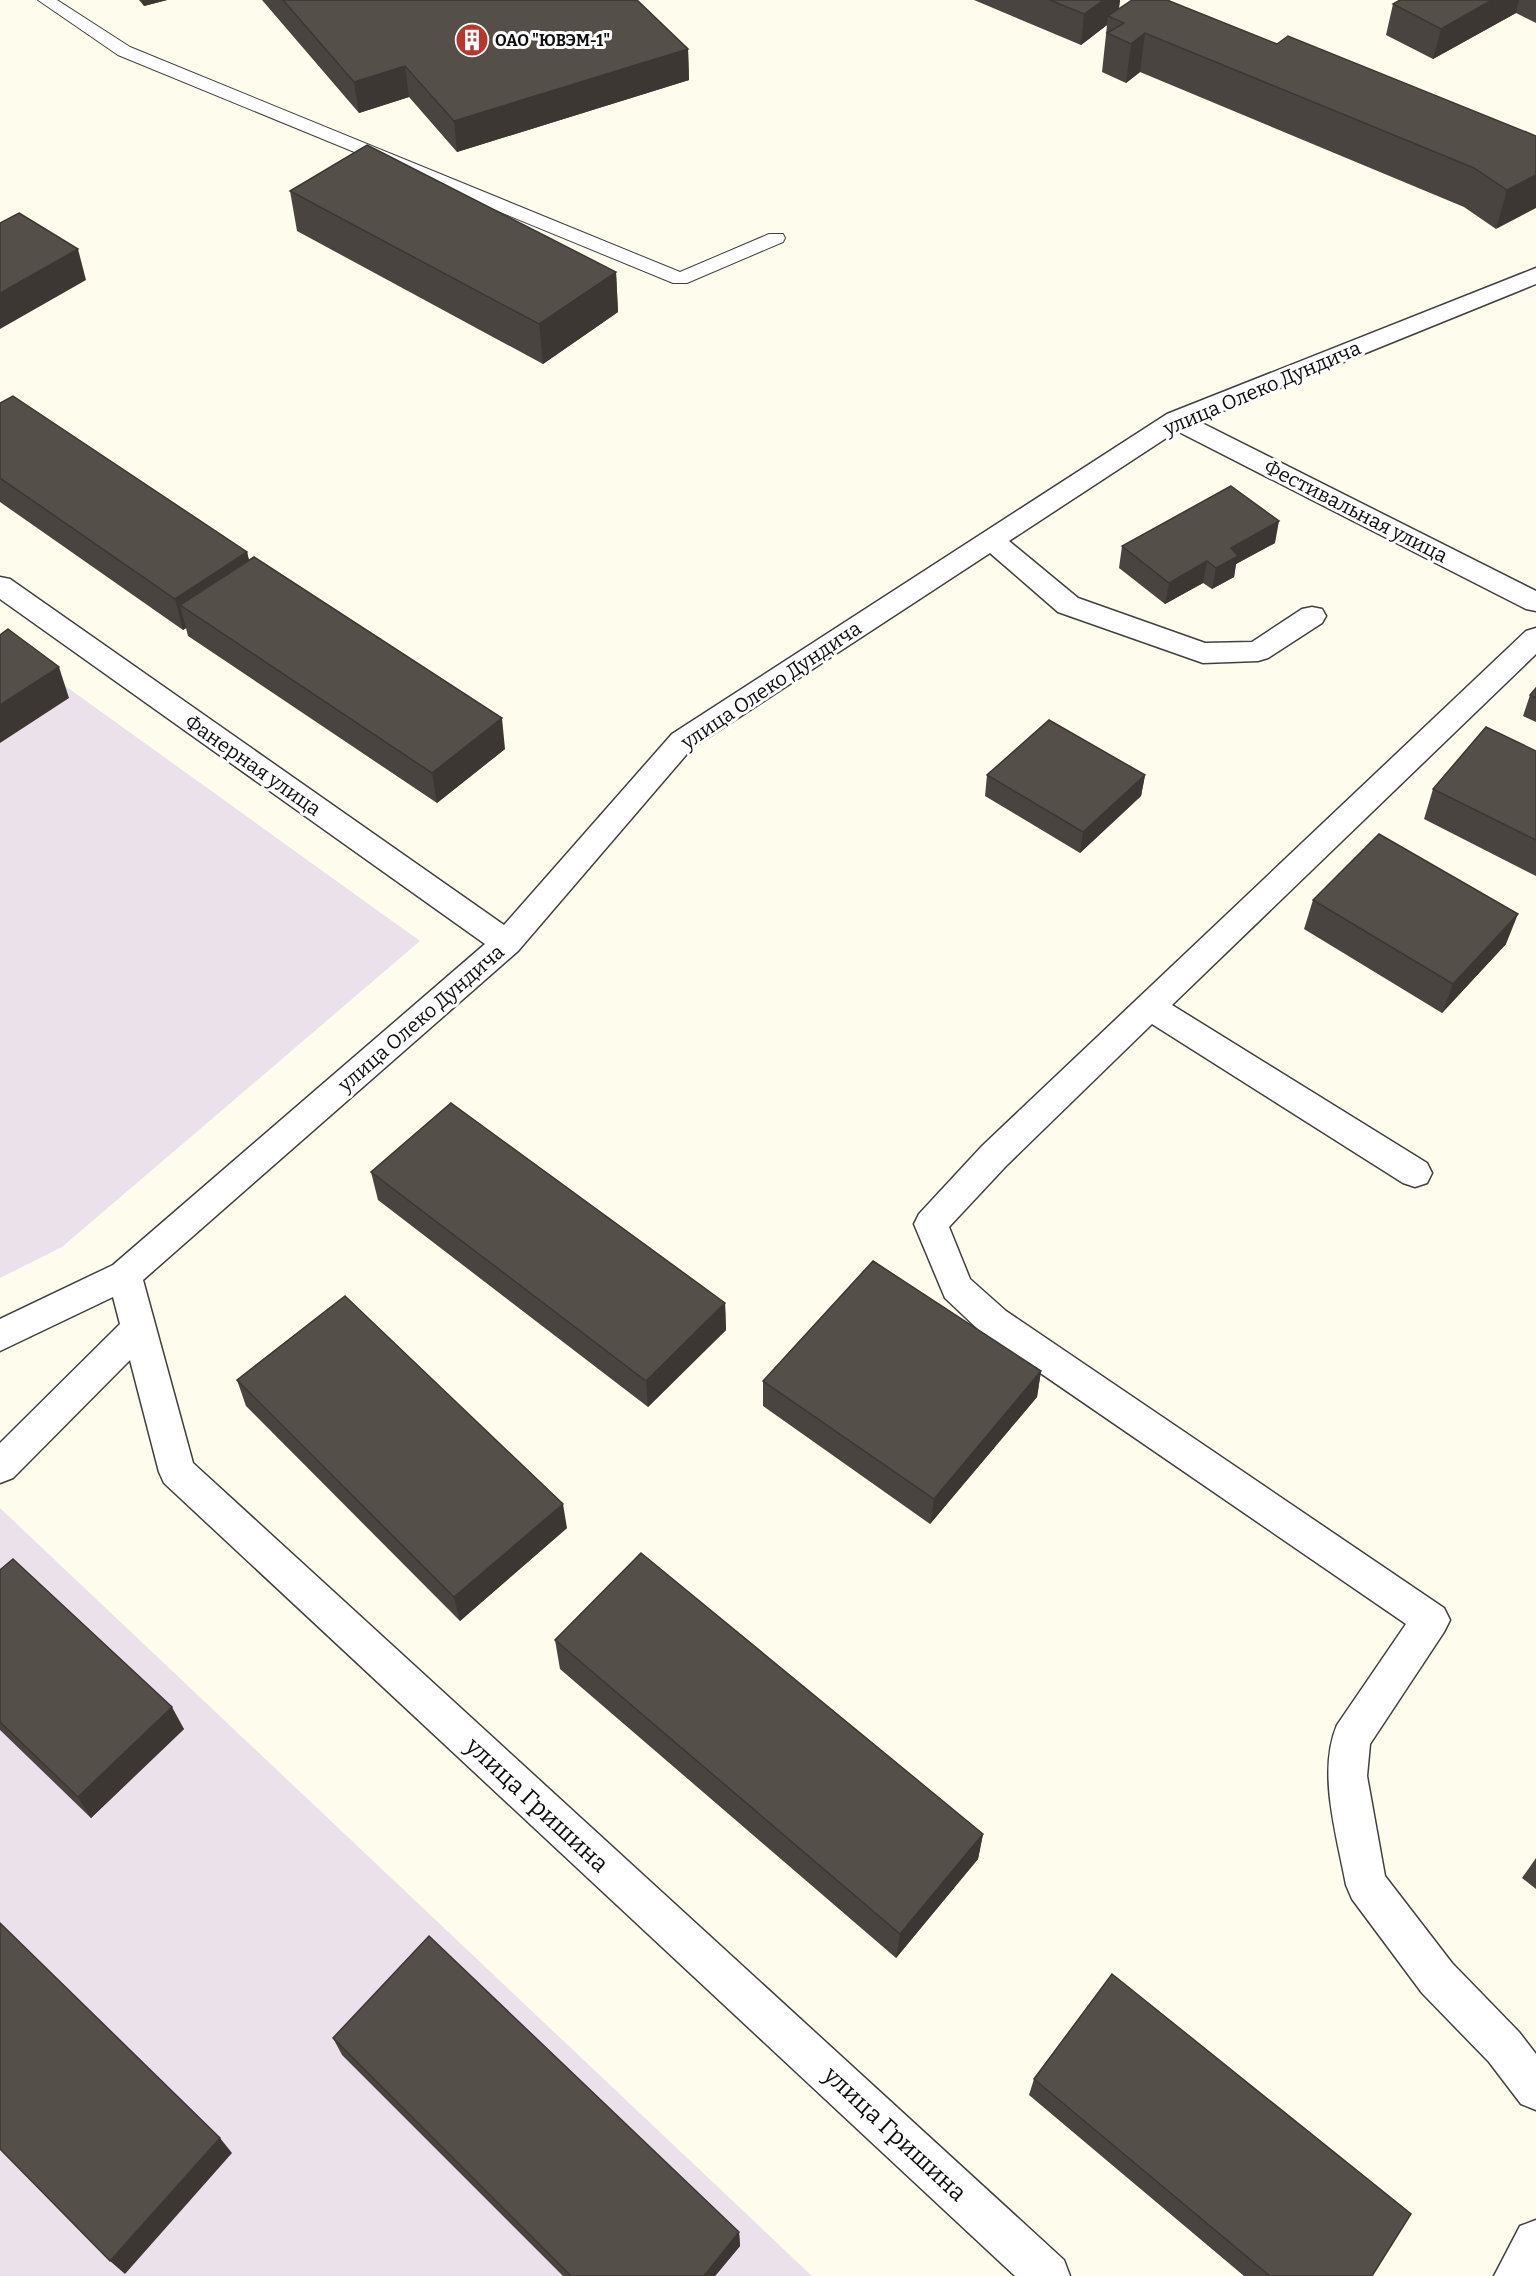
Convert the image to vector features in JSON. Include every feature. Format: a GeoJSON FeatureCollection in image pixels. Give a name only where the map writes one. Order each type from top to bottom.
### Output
{"type":"FeatureCollection","features":[{"type":"Feature","properties":{"kind":"street","name":"улица Олеко Дундича"},"geometry":{"type":"LineString","coordinates":[[0,1336],[125,1275],[507,943],[682,741],[1176,420],[1536,275]]}},
{"type":"Feature","properties":{"kind":"street","name":"Фестивальная улица"},"geometry":{"type":"LineString","coordinates":[[1176,420],[1536,602]]}},
{"type":"Feature","properties":{"kind":"street"},"geometry":{"type":"LineString","coordinates":[[991,540],[1068,605],[1203,653],[1258,651],[1312,616]]}},
{"type":"Feature","properties":{"kind":"street","name":"Фанерная улица"},"geometry":{"type":"LineString","coordinates":[[0,586],[507,943]]}},
{"type":"Feature","properties":{"kind":"street"},"geometry":{"type":"LineString","coordinates":[[1536,638],[994,1156],[931,1224],[957,1288],[994,1322],[1431,1620],[1351,1738],[1347,1776],[1366,1885],[1437,1978],[1504,2047],[1536,2089]]}},
{"type":"Feature","properties":{"kind":"street"},"geometry":{"type":"LineString","coordinates":[[1150,1007],[1415,1173]]}},
{"type":"Feature","properties":{"kind":"street","name":"улица Гришина"},"geometry":{"type":"LineString","coordinates":[[125,1275],[177,1472],[1048,2276]]}},
{"type":"Feature","properties":{"kind":"street"},"geometry":{"type":"LineString","coordinates":[[0,1467],[139,1328]]}},
{"type":"Feature","properties":{"kind":"street"},"geometry":{"type":"LineString","coordinates":[[1516,2276],[1536,2242]]}},
{"type":"Feature","properties":{"kind":"lane"},"geometry":{"type":"LineString","coordinates":[[46,0],[124,51],[680,279],[776,238]]}},
{"type":"Feature","properties":{"kind":"shaded area"},"geometry":{"type":"Polygon","coordinates":[[[0,639],[420,941],[62,1247],[0,1278],[0,639]]]}},
{"type":"Feature","properties":{"kind":"shaded area"},"geometry":{"type":"Polygon","coordinates":[[[0,1508],[812,2276],[0,2276],[0,1508]]]}},
{"type":"Feature","properties":{"kind":"building","name":"ОАО \"ЮВЭМ-1\""},"geometry":{"type":"Polygon","coordinates":[[[283,0],[637,0],[688,49],[454,121],[405,66],[354,82],[283,0]]]}},
{"type":"Feature","properties":{"kind":"building"},"geometry":{"type":"Polygon","coordinates":[[[1050,0],[1104,0],[1084,14],[1050,0]]]}},
{"type":"Feature","properties":{"kind":"building"},"geometry":{"type":"Polygon","coordinates":[[[1132,0],[1167,0],[1277,44],[1288,36],[1536,136],[1536,175],[1507,190],[1474,168],[1145,33],[1131,44],[1107,33],[1124,23],[1108,16],[1132,0]]]}},
{"type":"Feature","properties":{"kind":"building"},"geometry":{"type":"Polygon","coordinates":[[[1400,0],[1492,0],[1441,29],[1393,4],[1400,0]]]}},
{"type":"Feature","properties":{"kind":"building"},"geometry":{"type":"Polygon","coordinates":[[[367,145],[616,272],[539,324],[290,191],[367,145]]]}},
{"type":"Feature","properties":{"kind":"building"},"geometry":{"type":"Polygon","coordinates":[[[19,213],[78,249],[0,293],[0,223],[19,213]]]}},
{"type":"Feature","properties":{"kind":"building"},"geometry":{"type":"Polygon","coordinates":[[[13,396],[247,552],[175,599],[0,478],[0,403],[13,396]]]}},
{"type":"Feature","properties":{"kind":"building"},"geometry":{"type":"Polygon","coordinates":[[[1231,486],[1279,521],[1231,548],[1238,556],[1216,568],[1207,561],[1169,583],[1122,546],[1231,486]]]}},
{"type":"Feature","properties":{"kind":"building"},"geometry":{"type":"Polygon","coordinates":[[[254,557],[502,718],[432,773],[180,605],[254,557]]]}},
{"type":"Feature","properties":{"kind":"building"},"geometry":{"type":"Polygon","coordinates":[[[8,629],[59,667],[0,705],[0,635],[8,629]]]}},
{"type":"Feature","properties":{"kind":"building"},"geometry":{"type":"Polygon","coordinates":[[[1536,688],[1536,698],[1530,695],[1536,688]]]}},
{"type":"Feature","properties":{"kind":"building"},"geometry":{"type":"Polygon","coordinates":[[[1049,720],[1145,775],[1083,832],[987,775],[1049,720]]]}},
{"type":"Feature","properties":{"kind":"building"},"geometry":{"type":"Polygon","coordinates":[[[1486,727],[1536,751],[1536,840],[1433,789],[1486,727]]]}},
{"type":"Feature","properties":{"kind":"building"},"geometry":{"type":"Polygon","coordinates":[[[1379,834],[1518,914],[1453,984],[1313,900],[1379,834]]]}},
{"type":"Feature","properties":{"kind":"building"},"geometry":{"type":"Polygon","coordinates":[[[451,1103],[725,1303],[646,1381],[371,1172],[451,1103]]]}},
{"type":"Feature","properties":{"kind":"building"},"geometry":{"type":"Polygon","coordinates":[[[873,1261],[1041,1371],[934,1499],[763,1381],[873,1261]]]}},
{"type":"Feature","properties":{"kind":"building"},"geometry":{"type":"Polygon","coordinates":[[[345,1296],[563,1504],[454,1597],[237,1380],[345,1296]]]}},
{"type":"Feature","properties":{"kind":"building"},"geometry":{"type":"Polygon","coordinates":[[[641,1553],[983,1834],[900,1934],[555,1640],[641,1553]]]}},
{"type":"Feature","properties":{"kind":"building"},"geometry":{"type":"Polygon","coordinates":[[[13,1559],[172,1707],[78,1797],[0,1722],[0,1570],[13,1559]]]}},
{"type":"Feature","properties":{"kind":"building"},"geometry":{"type":"Polygon","coordinates":[[[0,1923],[220,2138],[110,2261],[0,2149],[0,1923]]]}},
{"type":"Feature","properties":{"kind":"building"},"geometry":{"type":"Polygon","coordinates":[[[429,1936],[739,2232],[704,2276],[571,2276],[333,2038],[429,1936]]]}},
{"type":"Feature","properties":{"kind":"building"},"geometry":{"type":"Polygon","coordinates":[[[1112,1974],[1411,2214],[1372,2276],[1270,2276],[1034,2079],[1112,1974]]]}},
{"type":"Feature","properties":{"kind":"place","name":"ОАО \"ЮВЭМ-1\""},"geometry":{"type":"Point","coordinates":[472,40]}}]}
